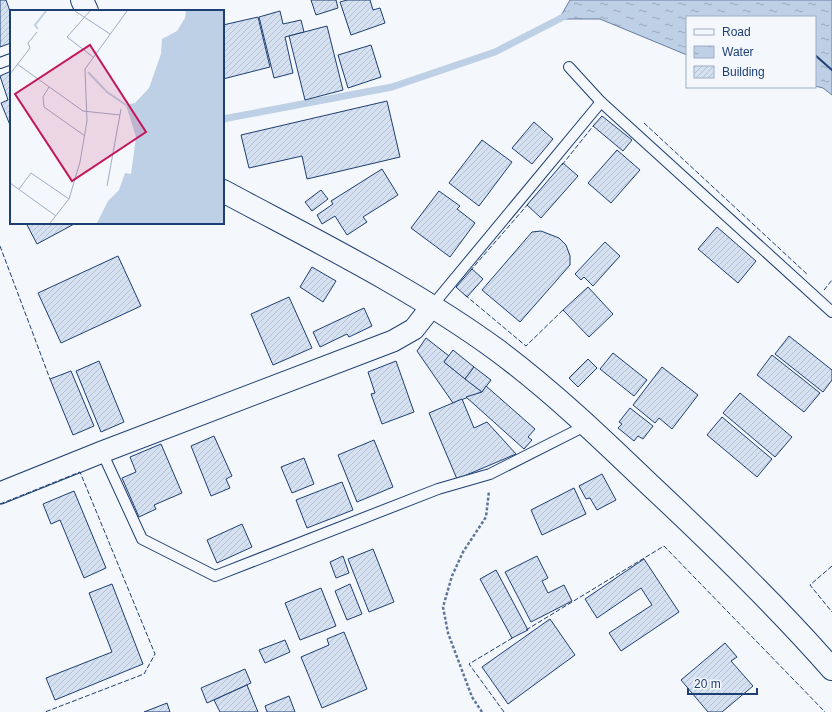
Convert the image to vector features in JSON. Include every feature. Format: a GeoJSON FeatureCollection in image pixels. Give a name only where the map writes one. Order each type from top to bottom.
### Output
{"type":"FeatureCollection","features":[{"type":"Feature","properties":{"kind":"street"},"geometry":{"type":"LineString","coordinates":[[82,0],[86,10]]}},
{"type":"Feature","properties":{"kind":"street"},"geometry":{"type":"LineString","coordinates":[[224,191],[353,260],[432,306],[498,351],[587,425],[744,573],[832,669]]}},
{"type":"Feature","properties":{"kind":"street"},"geometry":{"type":"LineString","coordinates":[[0,493],[102,452],[393,341],[414,329],[432,306]]}},
{"type":"Feature","properties":{"kind":"lane"},"geometry":{"type":"LineString","coordinates":[[0,63],[10,59]]}},
{"type":"Feature","properties":{"kind":"lane"},"geometry":{"type":"LineString","coordinates":[[569,67],[601,102],[832,312]]}},
{"type":"Feature","properties":{"kind":"lane"},"geometry":{"type":"LineString","coordinates":[[432,306],[601,102]]}},
{"type":"Feature","properties":{"kind":"lane"},"geometry":{"type":"LineString","coordinates":[[102,452],[142,539],[215,576],[438,489],[490,474],[587,425]]}},
{"type":"Feature","properties":{"kind":"path"},"geometry":{"type":"LineString","coordinates":[[482,712],[472,697],[453,648],[448,633],[443,607],[452,576],[463,552],[486,517],[490,474]]}},
{"type":"Feature","properties":{"kind":"water"},"geometry":{"type":"Polygon","coordinates":[[[570,0],[832,0],[832,95],[823,88],[816,86],[816,16],[686,16],[686,55],[600,19],[559,19],[570,0]]]}},
{"type":"Feature","properties":{"kind":"building"},"geometry":{"type":"Polygon","coordinates":[[[0,0],[6,0],[10,11],[10,43],[0,47],[0,0]]]}},
{"type":"Feature","properties":{"kind":"building"},"geometry":{"type":"Polygon","coordinates":[[[311,0],[336,0],[338,8],[316,15],[311,0]]]}},
{"type":"Feature","properties":{"kind":"building"},"geometry":{"type":"Polygon","coordinates":[[[347,0],[370,0],[373,10],[380,8],[385,23],[351,35],[340,2],[347,0]]]}},
{"type":"Feature","properties":{"kind":"building"},"geometry":{"type":"Polygon","coordinates":[[[280,11],[283,24],[301,20],[304,32],[285,37],[293,73],[274,78],[259,17],[280,11]]]}},
{"type":"Feature","properties":{"kind":"building"},"geometry":{"type":"Polygon","coordinates":[[[258,17],[270,67],[224,79],[224,25],[258,17]]]}},
{"type":"Feature","properties":{"kind":"building"},"geometry":{"type":"Polygon","coordinates":[[[327,26],[343,90],[305,100],[289,36],[327,26]]]}},
{"type":"Feature","properties":{"kind":"building"},"geometry":{"type":"Polygon","coordinates":[[[371,45],[381,77],[348,88],[338,55],[371,45]]]}},
{"type":"Feature","properties":{"kind":"building"},"geometry":{"type":"Polygon","coordinates":[[[10,71],[10,125],[1,103],[8,100],[0,76],[10,71]]]}},
{"type":"Feature","properties":{"kind":"building"},"geometry":{"type":"Polygon","coordinates":[[[387,101],[400,157],[307,179],[302,156],[249,168],[241,135],[387,101]]]}},
{"type":"Feature","properties":{"kind":"building"},"geometry":{"type":"Polygon","coordinates":[[[602,116],[632,140],[623,151],[593,126],[602,116]]]}},
{"type":"Feature","properties":{"kind":"building"},"geometry":{"type":"Polygon","coordinates":[[[534,122],[553,139],[532,164],[512,148],[534,122]]]}},
{"type":"Feature","properties":{"kind":"building"},"geometry":{"type":"Polygon","coordinates":[[[482,140],[512,162],[479,206],[449,183],[482,140]]]}},
{"type":"Feature","properties":{"kind":"building"},"geometry":{"type":"Polygon","coordinates":[[[617,150],[640,170],[611,203],[588,183],[617,150]]]}},
{"type":"Feature","properties":{"kind":"building"},"geometry":{"type":"Polygon","coordinates":[[[563,163],[578,176],[541,218],[527,205],[563,163]]]}},
{"type":"Feature","properties":{"kind":"building"},"geometry":{"type":"Polygon","coordinates":[[[382,169],[398,195],[363,217],[367,222],[347,235],[335,216],[322,224],[317,215],[333,204],[331,201],[382,169]]]}},
{"type":"Feature","properties":{"kind":"building"},"geometry":{"type":"Polygon","coordinates":[[[321,190],[328,199],[312,211],[305,202],[321,190]]]}},
{"type":"Feature","properties":{"kind":"building"},"geometry":{"type":"Polygon","coordinates":[[[439,191],[460,206],[457,209],[475,223],[450,257],[411,228],[439,191]]]}},
{"type":"Feature","properties":{"kind":"building"},"geometry":{"type":"Polygon","coordinates":[[[27,224],[74,224],[37,244],[27,224]]]}},
{"type":"Feature","properties":{"kind":"building"},"geometry":{"type":"Polygon","coordinates":[[[717,227],[756,261],[738,283],[698,249],[717,227]]]}},
{"type":"Feature","properties":{"kind":"building"},"geometry":{"type":"Polygon","coordinates":[[[541,231],[559,238],[566,245],[570,256],[570,265],[520,322],[482,290],[532,232],[541,231]]]}},
{"type":"Feature","properties":{"kind":"building"},"geometry":{"type":"Polygon","coordinates":[[[605,242],[620,256],[593,286],[584,277],[581,280],[575,274],[605,242]]]}},
{"type":"Feature","properties":{"kind":"building"},"geometry":{"type":"Polygon","coordinates":[[[118,256],[141,306],[61,343],[38,293],[118,256]]]}},
{"type":"Feature","properties":{"kind":"building"},"geometry":{"type":"Polygon","coordinates":[[[312,267],[336,281],[323,302],[300,287],[312,267]]]}},
{"type":"Feature","properties":{"kind":"building"},"geometry":{"type":"Polygon","coordinates":[[[472,269],[483,279],[467,297],[456,287],[472,269]]]}},
{"type":"Feature","properties":{"kind":"building"},"geometry":{"type":"Polygon","coordinates":[[[588,287],[613,314],[589,337],[563,310],[588,287]]]}},
{"type":"Feature","properties":{"kind":"building"},"geometry":{"type":"Polygon","coordinates":[[[289,297],[312,348],[273,365],[251,314],[289,297]]]}},
{"type":"Feature","properties":{"kind":"building"},"geometry":{"type":"Polygon","coordinates":[[[364,308],[372,326],[349,337],[347,334],[320,347],[313,332],[364,308]]]}},
{"type":"Feature","properties":{"kind":"building"},"geometry":{"type":"Polygon","coordinates":[[[789,336],[832,370],[832,380],[823,392],[775,354],[789,336]]]}},
{"type":"Feature","properties":{"kind":"building"},"geometry":{"type":"Polygon","coordinates":[[[426,338],[449,356],[444,362],[482,392],[453,403],[417,351],[426,338]]]}},
{"type":"Feature","properties":{"kind":"building"},"geometry":{"type":"Polygon","coordinates":[[[453,350],[474,367],[465,379],[444,362],[453,350]]]}},
{"type":"Feature","properties":{"kind":"building"},"geometry":{"type":"Polygon","coordinates":[[[613,353],[647,380],[634,396],[600,369],[613,353]]]}},
{"type":"Feature","properties":{"kind":"building"},"geometry":{"type":"Polygon","coordinates":[[[772,355],[820,393],[804,412],[757,375],[772,355]]]}},
{"type":"Feature","properties":{"kind":"building"},"geometry":{"type":"Polygon","coordinates":[[[588,359],[597,368],[578,387],[569,378],[588,359]]]}},
{"type":"Feature","properties":{"kind":"building"},"geometry":{"type":"Polygon","coordinates":[[[99,361],[124,422],[101,432],[76,371],[99,361]]]}},
{"type":"Feature","properties":{"kind":"building"},"geometry":{"type":"Polygon","coordinates":[[[396,361],[414,412],[382,424],[371,394],[375,393],[368,372],[396,361]]]}},
{"type":"Feature","properties":{"kind":"building"},"geometry":{"type":"Polygon","coordinates":[[[474,367],[491,380],[482,392],[465,379],[474,367]]]}},
{"type":"Feature","properties":{"kind":"building"},"geometry":{"type":"Polygon","coordinates":[[[662,367],[698,395],[672,429],[659,418],[655,423],[633,405],[662,367]]]}},
{"type":"Feature","properties":{"kind":"building"},"geometry":{"type":"Polygon","coordinates":[[[71,371],[94,426],[73,435],[50,379],[71,371]]]}},
{"type":"Feature","properties":{"kind":"building"},"geometry":{"type":"Polygon","coordinates":[[[486,386],[535,429],[528,437],[532,440],[524,449],[466,397],[482,392],[486,386]]]}},
{"type":"Feature","properties":{"kind":"building"},"geometry":{"type":"Polygon","coordinates":[[[740,393],[792,437],[775,457],[723,413],[740,393]]]}},
{"type":"Feature","properties":{"kind":"building"},"geometry":{"type":"Polygon","coordinates":[[[462,399],[474,428],[487,422],[516,454],[457,479],[429,413],[462,399]]]}},
{"type":"Feature","properties":{"kind":"building"},"geometry":{"type":"Polygon","coordinates":[[[630,408],[653,426],[643,439],[638,436],[634,441],[618,428],[622,424],[619,422],[630,408]]]}},
{"type":"Feature","properties":{"kind":"building"},"geometry":{"type":"Polygon","coordinates":[[[722,417],[772,459],[757,477],[707,435],[722,417]]]}},
{"type":"Feature","properties":{"kind":"building"},"geometry":{"type":"Polygon","coordinates":[[[214,436],[232,476],[226,479],[230,488],[211,496],[191,446],[214,436]]]}},
{"type":"Feature","properties":{"kind":"building"},"geometry":{"type":"Polygon","coordinates":[[[374,440],[393,487],[357,502],[338,455],[374,440]]]}},
{"type":"Feature","properties":{"kind":"building"},"geometry":{"type":"Polygon","coordinates":[[[161,444],[182,493],[154,505],[156,509],[139,517],[122,478],[136,472],[130,457],[161,444]]]}},
{"type":"Feature","properties":{"kind":"building"},"geometry":{"type":"Polygon","coordinates":[[[304,458],[314,484],[292,493],[281,467],[304,458]]]}},
{"type":"Feature","properties":{"kind":"building"},"geometry":{"type":"Polygon","coordinates":[[[602,474],[616,500],[597,510],[590,498],[586,499],[579,486],[602,474]]]}},
{"type":"Feature","properties":{"kind":"building"},"geometry":{"type":"Polygon","coordinates":[[[342,482],[353,510],[307,528],[296,500],[342,482]]]}},
{"type":"Feature","properties":{"kind":"building"},"geometry":{"type":"Polygon","coordinates":[[[574,488],[586,514],[542,535],[531,510],[574,488]]]}},
{"type":"Feature","properties":{"kind":"building"},"geometry":{"type":"Polygon","coordinates":[[[74,491],[106,568],[84,578],[60,520],[51,524],[43,504],[74,491]]]}},
{"type":"Feature","properties":{"kind":"building"},"geometry":{"type":"Polygon","coordinates":[[[242,524],[252,547],[217,563],[207,540],[242,524]]]}},
{"type":"Feature","properties":{"kind":"building"},"geometry":{"type":"Polygon","coordinates":[[[373,549],[394,602],[369,612],[348,559],[373,549]]]}},
{"type":"Feature","properties":{"kind":"building"},"geometry":{"type":"Polygon","coordinates":[[[343,556],[349,573],[336,578],[330,562],[343,556]]]}},
{"type":"Feature","properties":{"kind":"building"},"geometry":{"type":"Polygon","coordinates":[[[537,556],[548,578],[542,581],[548,593],[564,585],[572,601],[531,622],[505,572],[537,556]]]}},
{"type":"Feature","properties":{"kind":"building"},"geometry":{"type":"Polygon","coordinates":[[[644,559],[679,612],[621,651],[609,633],[652,605],[641,588],[597,618],[585,599],[644,559]]]}},
{"type":"Feature","properties":{"kind":"building"},"geometry":{"type":"Polygon","coordinates":[[[496,570],[528,630],[512,638],[480,579],[496,570]]]}},
{"type":"Feature","properties":{"kind":"building"},"geometry":{"type":"Polygon","coordinates":[[[112,584],[143,664],[55,700],[46,678],[112,652],[89,593],[112,584]]]}},
{"type":"Feature","properties":{"kind":"building"},"geometry":{"type":"Polygon","coordinates":[[[350,584],[362,614],[347,620],[335,591],[350,584]]]}},
{"type":"Feature","properties":{"kind":"building"},"geometry":{"type":"Polygon","coordinates":[[[321,588],[336,626],[300,640],[285,603],[321,588]]]}},
{"type":"Feature","properties":{"kind":"building"},"geometry":{"type":"Polygon","coordinates":[[[550,619],[575,655],[508,704],[482,667],[550,619]]]}},
{"type":"Feature","properties":{"kind":"building"},"geometry":{"type":"Polygon","coordinates":[[[344,632],[367,689],[322,708],[301,657],[329,645],[327,639],[344,632]]]}},
{"type":"Feature","properties":{"kind":"building"},"geometry":{"type":"Polygon","coordinates":[[[285,640],[290,652],[265,663],[259,650],[285,640]]]}},
{"type":"Feature","properties":{"kind":"building"},"geometry":{"type":"Polygon","coordinates":[[[725,643],[737,657],[731,661],[753,686],[722,712],[708,712],[681,680],[725,643]]]}},
{"type":"Feature","properties":{"kind":"building"},"geometry":{"type":"Polygon","coordinates":[[[245,669],[251,683],[207,703],[201,688],[245,669]]]}},
{"type":"Feature","properties":{"kind":"building"},"geometry":{"type":"Polygon","coordinates":[[[247,685],[258,712],[220,712],[214,700],[247,685]]]}},
{"type":"Feature","properties":{"kind":"building"},"geometry":{"type":"Polygon","coordinates":[[[289,696],[295,712],[267,712],[265,706],[289,696]]]}},
{"type":"Feature","properties":{"kind":"building"},"geometry":{"type":"Polygon","coordinates":[[[167,703],[170,712],[144,712],[167,703]]]}},
{"type":"Feature","properties":{"kind":"waterway"},"geometry":{"type":"LineString","coordinates":[[224,119],[392,87],[495,52],[567,15]]}},
{"type":"Feature","properties":{"kind":"fence"},"geometry":{"type":"LineString","coordinates":[[644,123],[808,275]]}},
{"type":"Feature","properties":{"kind":"fence"},"geometry":{"type":"LineString","coordinates":[[562,165],[594,125]]}},
{"type":"Feature","properties":{"kind":"fence"},"geometry":{"type":"LineString","coordinates":[[470,271],[529,203]]}},
{"type":"Feature","properties":{"kind":"fence"},"geometry":{"type":"LineString","coordinates":[[0,246],[50,379]]}},
{"type":"Feature","properties":{"kind":"fence"},"geometry":{"type":"LineString","coordinates":[[824,290],[832,280]]}},
{"type":"Feature","properties":{"kind":"fence"},"geometry":{"type":"LineString","coordinates":[[465,295],[526,346],[563,310]]}},
{"type":"Feature","properties":{"kind":"fence"},"geometry":{"type":"LineString","coordinates":[[0,504],[80,472],[155,654],[144,674],[45,712]]}},
{"type":"Feature","properties":{"kind":"fence"},"geometry":{"type":"LineString","coordinates":[[526,630],[664,546],[825,712]]}},
{"type":"Feature","properties":{"kind":"fence"},"geometry":{"type":"LineString","coordinates":[[832,566],[810,585],[832,612]]}},
{"type":"Feature","properties":{"kind":"fence"},"geometry":{"type":"LineString","coordinates":[[504,712],[469,664],[514,637]]}},
{"type":"Feature","properties":{"kind":"wall"},"geometry":{"type":"LineString","coordinates":[[816,56],[832,70]]}}]}
